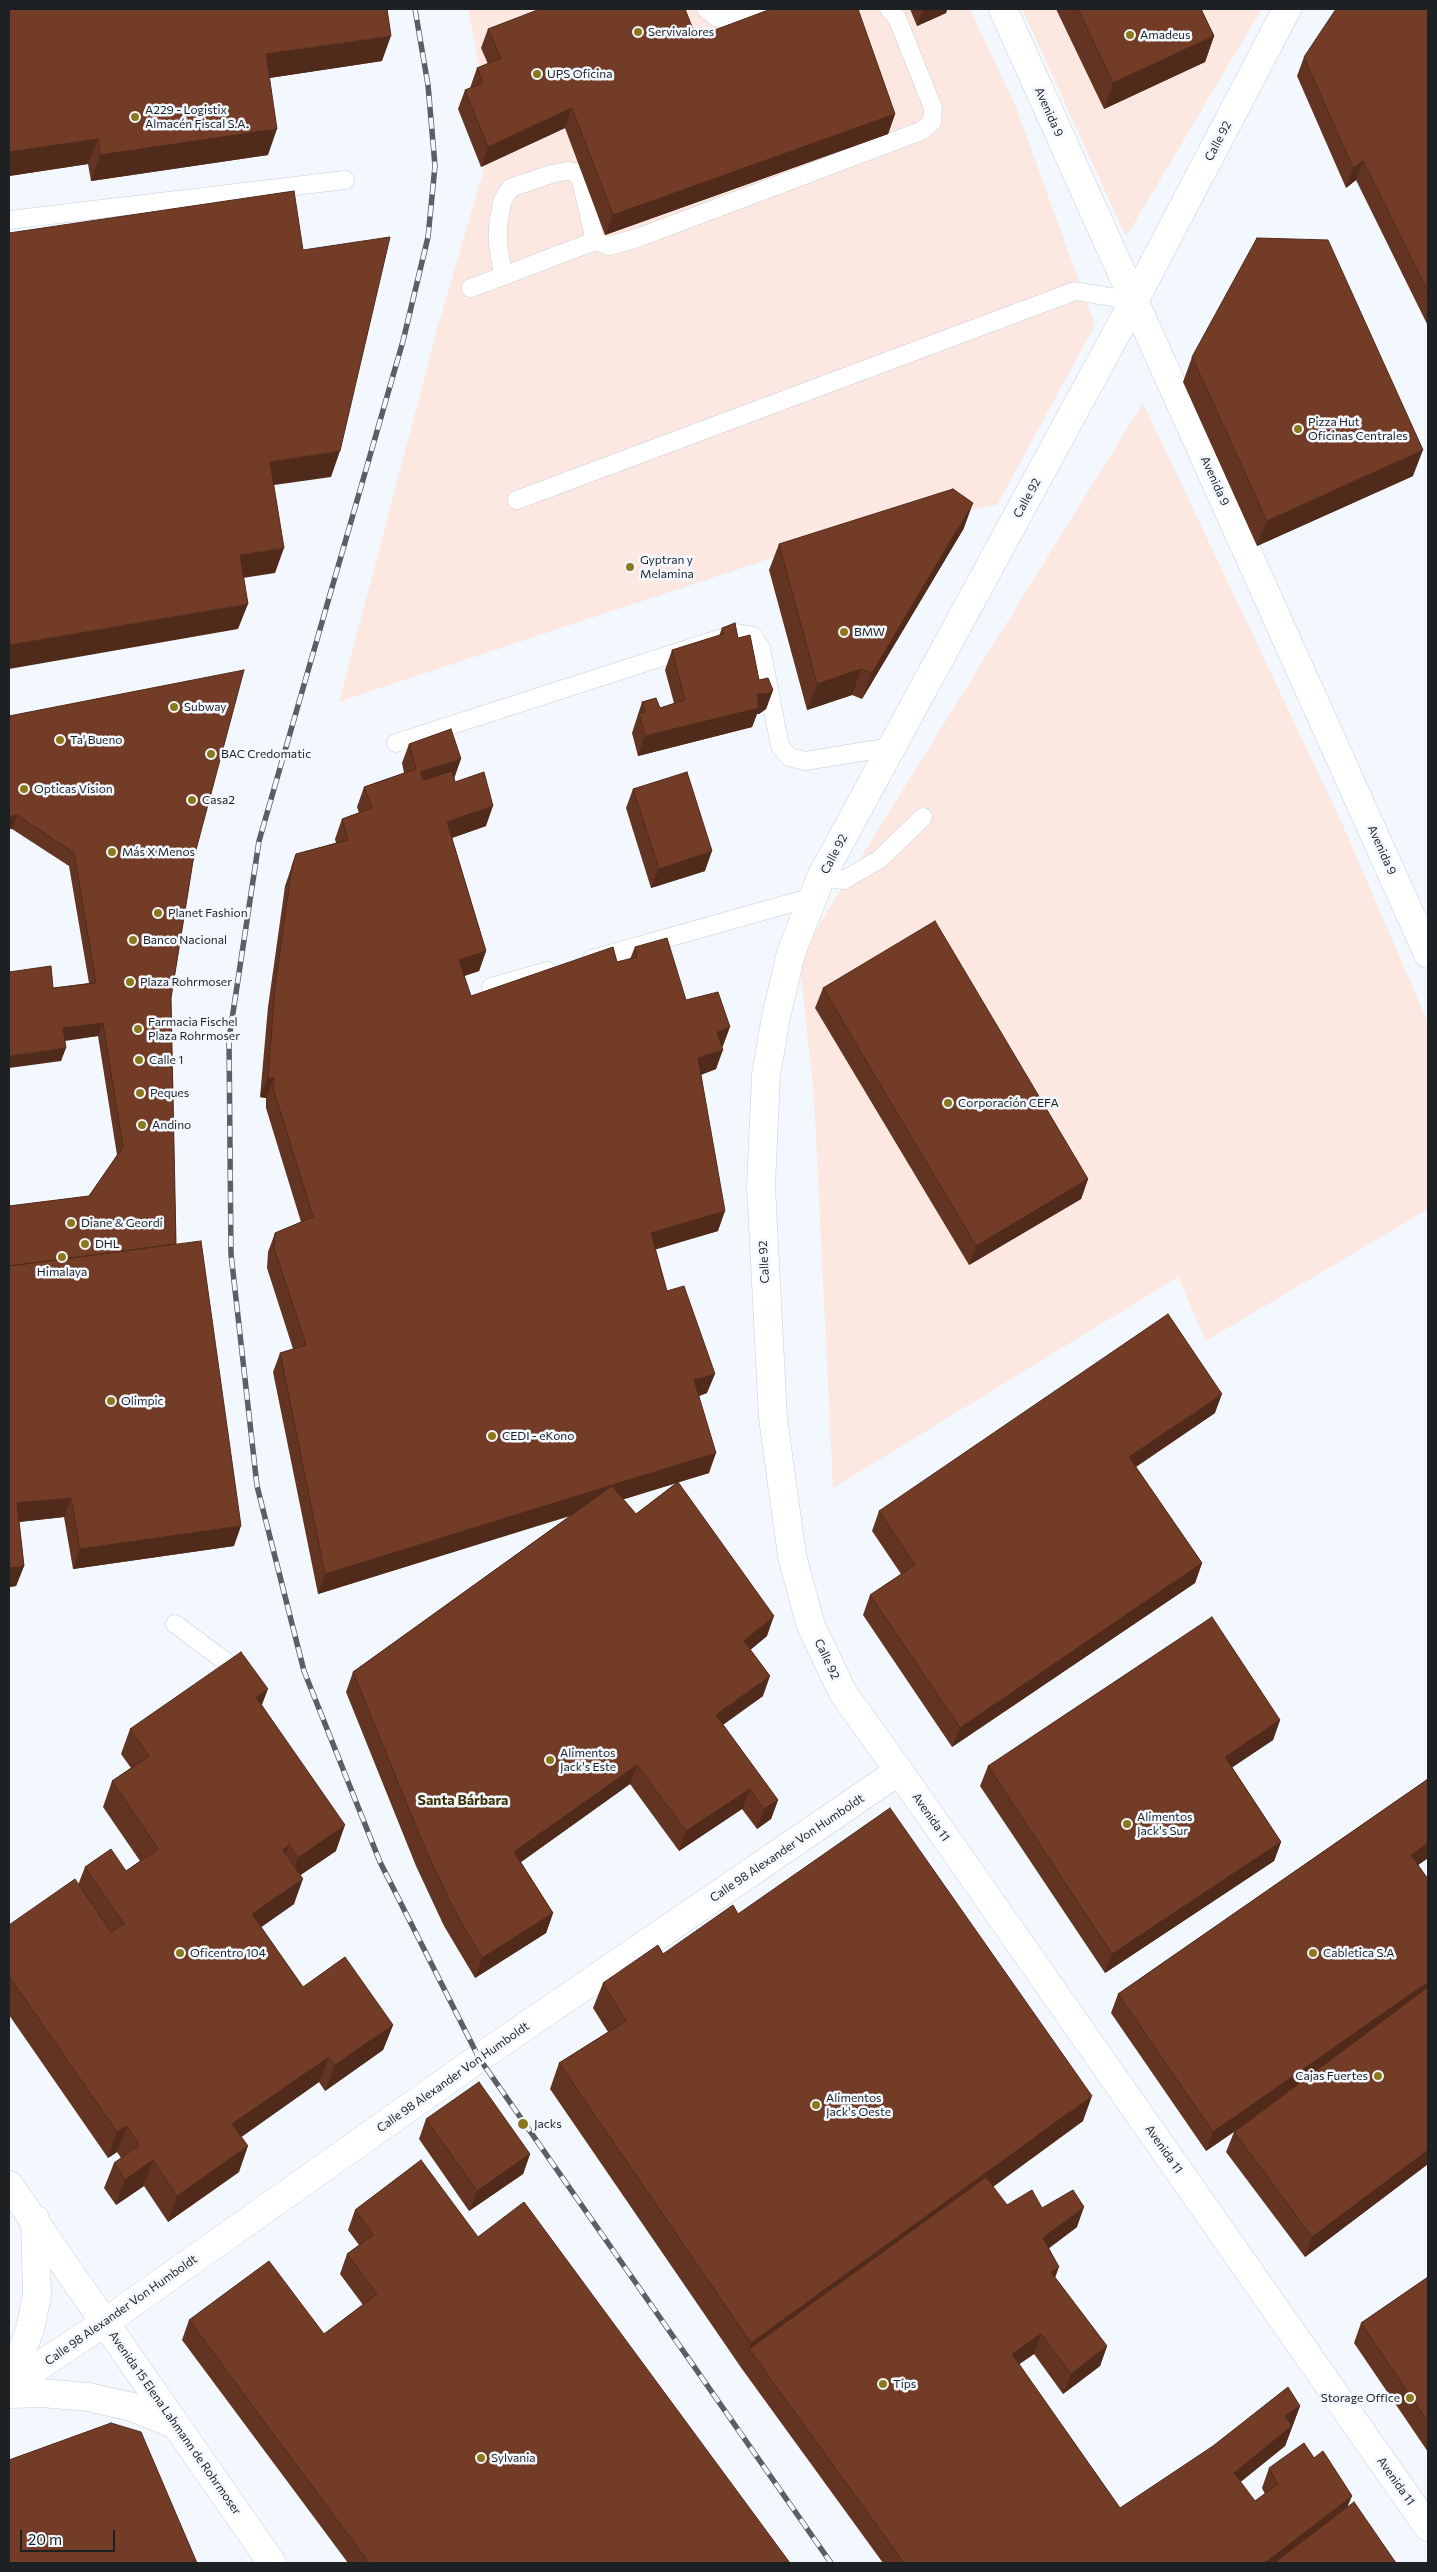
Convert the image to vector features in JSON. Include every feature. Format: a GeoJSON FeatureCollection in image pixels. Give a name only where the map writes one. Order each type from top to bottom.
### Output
{"type":"FeatureCollection","features":[{"type":"Feature","properties":{"kind":"street","name":"Avenida 9"},"geometry":{"type":"LineString","coordinates":[[1003,9],[1428,954]]}},
{"type":"Feature","properties":{"kind":"street","name":"Calle 92"},"geometry":{"type":"LineString","coordinates":[[899,1771],[843,1693],[811,1626],[792,1556],[773,1418],[761,1186],[766,1075],[776,1017],[791,953],[817,887],[1134,301],[1287,9]]}},
{"type":"Feature","properties":{"kind":"street","name":"Calle 98 Alexander Von Humboldt"},"geometry":{"type":"LineString","coordinates":[[9,2386],[104,2323],[479,2058],[899,1771]]}},
{"type":"Feature","properties":{"kind":"street","name":"Avenida 11"},"geometry":{"type":"LineString","coordinates":[[899,1771],[1428,2527]]}},
{"type":"Feature","properties":{"kind":"street","name":"Avenida 15 Elena Lahmann de Rohrmoser"},"geometry":{"type":"LineString","coordinates":[[9,2185],[35,2219],[104,2323],[272,2563]]}},
{"type":"Feature","properties":{"kind":"street"},"geometry":{"type":"LineString","coordinates":[[9,2375],[30,2330],[37,2295],[35,2219]]}},
{"type":"Feature","properties":{"kind":"street"},"geometry":{"type":"LineString","coordinates":[[9,2394],[42,2393],[88,2397],[132,2407],[174,2424]]}},
{"type":"Feature","properties":{"kind":"lane"},"geometry":{"type":"LineString","coordinates":[[706,9],[718,18],[744,17],[771,9]]}},
{"type":"Feature","properties":{"kind":"lane"},"geometry":{"type":"LineString","coordinates":[[472,288],[595,241],[609,246],[640,237],[921,130],[932,122],[933,108],[897,18],[889,9]]}},
{"type":"Feature","properties":{"kind":"lane"},"geometry":{"type":"LineString","coordinates":[[503,276],[498,244],[498,226],[502,202],[510,188],[527,181],[567,171],[575,172],[581,180],[595,241]]}},
{"type":"Feature","properties":{"kind":"lane"},"geometry":{"type":"LineString","coordinates":[[9,220],[345,180]]}},
{"type":"Feature","properties":{"kind":"lane"},"geometry":{"type":"LineString","coordinates":[[517,500],[1075,291],[1134,301]]}},
{"type":"Feature","properties":{"kind":"lane"},"geometry":{"type":"LineString","coordinates":[[396,743],[737,633],[753,636],[761,648],[780,746],[789,757],[805,761],[891,748]]}},
{"type":"Feature","properties":{"kind":"lane"},"geometry":{"type":"LineString","coordinates":[[491,987],[844,880],[880,859],[923,817]]}},
{"type":"Feature","properties":{"kind":"lane"},"geometry":{"type":"LineString","coordinates":[[175,1624],[245,1676],[253,1693]]}},
{"type":"Feature","properties":{"kind":"shaded area"},"geometry":{"type":"Polygon","coordinates":[[[468,9],[970,9],[1016,107],[1095,325],[997,505],[958,513],[940,502],[339,702],[438,326],[493,138],[468,9]]]}},
{"type":"Feature","properties":{"kind":"shaded area"},"geometry":{"type":"Polygon","coordinates":[[[1022,9],[1262,9],[1126,237],[1022,9]]]}},
{"type":"Feature","properties":{"kind":"shaded area"},"geometry":{"type":"Polygon","coordinates":[[[1143,403],[1342,823],[1428,1023],[1428,1209],[1206,1341],[1178,1277],[833,1488],[814,1097],[799,957],[1143,403]]]}},
{"type":"Feature","properties":{"kind":"building","name":"A229 - Logistix Almacén Fiscal S.A."},"geometry":{"type":"Polygon","coordinates":[[[9,9],[387,9],[391,36],[266,54],[277,129],[100,155],[98,139],[9,152],[9,9]]]}},
{"type":"Feature","properties":{"kind":"building"},"geometry":{"type":"Polygon","coordinates":[[[540,9],[685,9],[696,37],[771,9],[858,9],[895,114],[613,215],[572,108],[488,147],[465,90],[483,83],[477,68],[501,58],[488,29],[540,9]]]}},
{"type":"Feature","properties":{"kind":"building"},"geometry":{"type":"Polygon","coordinates":[[[1078,9],[1201,9],[1214,36],[1113,83],[1078,9]]]}},
{"type":"Feature","properties":{"kind":"building"},"geometry":{"type":"Polygon","coordinates":[[[1336,9],[1428,9],[1428,292],[1363,161],[1353,168],[1304,57],[1336,9]]]}},
{"type":"Feature","properties":{"kind":"building"},"geometry":{"type":"Polygon","coordinates":[[[294,191],[303,250],[390,237],[340,451],[270,462],[284,548],[240,555],[248,604],[9,645],[9,233],[294,191]]]}},
{"type":"Feature","properties":{"kind":"building","name":"Pizza Hut Oficinas Centrales"},"geometry":{"type":"Polygon","coordinates":[[[1257,238],[1328,240],[1423,450],[1267,521],[1192,357],[1257,238]]]}},
{"type":"Feature","properties":{"kind":"building","name":"BMW"},"geometry":{"type":"Polygon","coordinates":[[[953,489],[973,503],[872,673],[861,669],[817,684],[779,544],[953,489]]]}},
{"type":"Feature","properties":{"kind":"building"},"geometry":{"type":"Polygon","coordinates":[[[735,623],[738,638],[750,635],[759,680],[768,678],[773,690],[767,694],[757,694],[759,708],[645,736],[639,713],[645,712],[642,702],[656,698],[660,708],[685,700],[672,650],[723,634],[722,628],[735,623]]]}},
{"type":"Feature","properties":{"kind":"building","name":"Plaza Rohrmoser"},"geometry":{"type":"Polygon","coordinates":[[[244,670],[193,861],[171,998],[176,1244],[9,1266],[9,1206],[89,1196],[123,1147],[103,1023],[63,1028],[66,1048],[9,1056],[9,972],[51,966],[53,988],[96,983],[74,853],[17,815],[9,817],[9,716],[244,670]]]}},
{"type":"Feature","properties":{"kind":"building"},"geometry":{"type":"Polygon","coordinates":[[[451,729],[461,759],[420,772],[424,780],[452,771],[455,782],[484,772],[493,806],[447,822],[486,951],[459,960],[471,996],[613,947],[617,962],[637,957],[635,947],[667,938],[686,1000],[718,992],[730,1027],[717,1032],[723,1050],[698,1058],[725,1211],[651,1233],[667,1291],[684,1286],[715,1374],[694,1380],[716,1453],[325,1574],[280,1353],[306,1345],[274,1248],[275,1233],[313,1217],[273,1088],[274,1078],[268,1078],[275,987],[292,866],[296,854],[348,840],[342,819],[372,808],[364,787],[416,769],[409,744],[451,729]]]}},
{"type":"Feature","properties":{"kind":"building"},"geometry":{"type":"Polygon","coordinates":[[[687,772],[712,851],[659,869],[633,789],[687,772]]]}},
{"type":"Feature","properties":{"kind":"building","name":"Corporación CEFA"},"geometry":{"type":"Polygon","coordinates":[[[935,921],[1088,1179],[976,1246],[823,988],[935,921]]]}},
{"type":"Feature","properties":{"kind":"building","name":"Olimpic"},"geometry":{"type":"Polygon","coordinates":[[[201,1241],[241,1526],[80,1549],[71,1498],[17,1503],[24,1566],[9,1568],[9,1266],[201,1241]]]}},
{"type":"Feature","properties":{"kind":"building"},"geometry":{"type":"Polygon","coordinates":[[[1168,1314],[1222,1394],[1129,1457],[1202,1563],[960,1728],[870,1595],[915,1565],[879,1511],[1168,1314]]]}},
{"type":"Feature","properties":{"kind":"building","name":"Alimentos Jack's Este"},"geometry":{"type":"Polygon","coordinates":[[[678,1482],[774,1616],[744,1641],[770,1676],[716,1715],[778,1800],[764,1809],[750,1789],[686,1831],[637,1765],[514,1852],[553,1913],[482,1958],[452,1906],[424,1846],[353,1672],[612,1486],[636,1514],[678,1482]]]}},
{"type":"Feature","properties":{"kind":"building","name":"Alimentos Jack's Sur"},"geometry":{"type":"Polygon","coordinates":[[[1212,1617],[1280,1720],[1225,1757],[1281,1842],[1112,1954],[988,1766],[1212,1617]]]}},
{"type":"Feature","properties":{"kind":"building","name":"Oficentro 104"},"geometry":{"type":"Polygon","coordinates":[[[241,1652],[268,1689],[256,1697],[345,1825],[298,1858],[289,1845],[283,1850],[303,1879],[252,1914],[303,1987],[345,1957],[393,2025],[335,2065],[329,2057],[232,2124],[248,2146],[177,2196],[153,2160],[125,2180],[114,2163],[139,2145],[127,2126],[117,2132],[9,1976],[9,1925],[75,1879],[111,1932],[124,1924],[85,1867],[111,1849],[126,1871],[158,1849],[112,1781],[149,1756],[130,1729],[241,1652]]]}},
{"type":"Feature","properties":{"kind":"building","name":"Cabletica S.A"},"geometry":{"type":"Polygon","coordinates":[[[1428,1779],[1428,1843],[1411,1855],[1428,1879],[1428,1982],[1213,2132],[1118,1994],[1428,1779]]]}},
{"type":"Feature","properties":{"kind":"building","name":"Alimentos Jack's Oeste"},"geometry":{"type":"Polygon","coordinates":[[[890,1808],[1092,2096],[751,2343],[559,2063],[626,2021],[603,1983],[658,1945],[663,1954],[733,1905],[738,1914],[890,1808]]]}},
{"type":"Feature","properties":{"kind":"building","name":"Cajas Fuertes"},"geometry":{"type":"Polygon","coordinates":[[[1428,1987],[1428,2150],[1312,2237],[1234,2132],[1428,1987]]]}},
{"type":"Feature","properties":{"kind":"building"},"geometry":{"type":"Polygon","coordinates":[[[479,2082],[530,2154],[477,2191],[426,2119],[479,2082]]]}},
{"type":"Feature","properties":{"kind":"building","name":"Sylvania"},"geometry":{"type":"Polygon","coordinates":[[[421,2160],[478,2237],[524,2202],[790,2563],[369,2563],[189,2320],[269,2261],[324,2334],[377,2294],[347,2254],[373,2235],[355,2210],[421,2160]]]}},
{"type":"Feature","properties":{"kind":"building","name":"Tips"},"geometry":{"type":"Polygon","coordinates":[[[986,2177],[1007,2205],[1032,2190],[1042,2208],[1073,2190],[1084,2207],[1043,2238],[1059,2267],[1051,2272],[1107,2346],[1071,2374],[1041,2334],[1012,2354],[1120,2508],[1213,2446],[1288,2387],[1300,2406],[1285,2416],[1292,2426],[1234,2473],[1255,2501],[1278,2484],[1269,2468],[1304,2443],[1314,2458],[1323,2451],[1352,2496],[1265,2563],[904,2563],[749,2349],[986,2177]]]}},
{"type":"Feature","properties":{"kind":"building","name":"Storage Office"},"geometry":{"type":"Polygon","coordinates":[[[1428,2277],[1428,2422],[1361,2323],[1428,2277]]]}},
{"type":"Feature","properties":{"kind":"building"},"geometry":{"type":"Polygon","coordinates":[[[111,2423],[141,2432],[197,2563],[9,2563],[9,2460],[111,2423]]]}},
{"type":"Feature","properties":{"kind":"building"},"geometry":{"type":"Polygon","coordinates":[[[1354,2502],[1396,2563],[1274,2563],[1354,2502]]]}},
{"type":"Feature","properties":{"kind":"railway"},"geometry":{"type":"LineString","coordinates":[[415,9],[428,85],[435,166],[428,237],[403,341],[259,841],[229,1039],[231,1254],[257,1486],[304,1671],[380,1862],[479,2058],[831,2563]]}},
{"type":"Feature","properties":{"kind":"place","name":"Servivalores"},"geometry":{"type":"Point","coordinates":[638,32]}},
{"type":"Feature","properties":{"kind":"place","name":"Amadeus"},"geometry":{"type":"Point","coordinates":[1130,35]}},
{"type":"Feature","properties":{"kind":"place","name":"UPS Oficina"},"geometry":{"type":"Point","coordinates":[537,74]}},
{"type":"Feature","properties":{"kind":"place","name":"A229 - Logistix Almacén Fiscal S.A."},"geometry":{"type":"Point","coordinates":[135,117]}},
{"type":"Feature","properties":{"kind":"place","name":"Pizza Hut Oficinas Centrales"},"geometry":{"type":"Point","coordinates":[1298,429]}},
{"type":"Feature","properties":{"kind":"place","name":"Gyptran y Melamina"},"geometry":{"type":"Point","coordinates":[630,567]}},
{"type":"Feature","properties":{"kind":"place","name":"BMW"},"geometry":{"type":"Point","coordinates":[844,632]}},
{"type":"Feature","properties":{"kind":"place","name":"Subway"},"geometry":{"type":"Point","coordinates":[174,707]}},
{"type":"Feature","properties":{"kind":"place","name":"Ta' Bueno"},"geometry":{"type":"Point","coordinates":[60,740]}},
{"type":"Feature","properties":{"kind":"place","name":"BAC Credomatic"},"geometry":{"type":"Point","coordinates":[211,754]}},
{"type":"Feature","properties":{"kind":"place","name":"Opticas Vision"},"geometry":{"type":"Point","coordinates":[24,789]}},
{"type":"Feature","properties":{"kind":"place","name":"Casa2"},"geometry":{"type":"Point","coordinates":[192,800]}},
{"type":"Feature","properties":{"kind":"place","name":"Más X Menos"},"geometry":{"type":"Point","coordinates":[112,852]}},
{"type":"Feature","properties":{"kind":"place","name":"Planet Fashion"},"geometry":{"type":"Point","coordinates":[158,913]}},
{"type":"Feature","properties":{"kind":"place","name":"Banco Nacional"},"geometry":{"type":"Point","coordinates":[133,940]}},
{"type":"Feature","properties":{"kind":"place","name":"Plaza Rohrmoser"},"geometry":{"type":"Point","coordinates":[130,982]}},
{"type":"Feature","properties":{"kind":"place","name":"Farmacia Fischel Plaza Rohrmoser"},"geometry":{"type":"Point","coordinates":[138,1029]}},
{"type":"Feature","properties":{"kind":"place","name":"Calle 1"},"geometry":{"type":"Point","coordinates":[139,1060]}},
{"type":"Feature","properties":{"kind":"place","name":"Peques"},"geometry":{"type":"Point","coordinates":[140,1093]}},
{"type":"Feature","properties":{"kind":"place","name":"Corporación CEFA"},"geometry":{"type":"Point","coordinates":[948,1103]}},
{"type":"Feature","properties":{"kind":"place","name":"Andino"},"geometry":{"type":"Point","coordinates":[142,1125]}},
{"type":"Feature","properties":{"kind":"place","name":"Diane & Geordi"},"geometry":{"type":"Point","coordinates":[71,1223]}},
{"type":"Feature","properties":{"kind":"place","name":"DHL"},"geometry":{"type":"Point","coordinates":[85,1244]}},
{"type":"Feature","properties":{"kind":"place","name":"Himalaya"},"geometry":{"type":"Point","coordinates":[62,1257]}},
{"type":"Feature","properties":{"kind":"place","name":"Olimpic"},"geometry":{"type":"Point","coordinates":[111,1401]}},
{"type":"Feature","properties":{"kind":"place","name":"CEDI - eKono"},"geometry":{"type":"Point","coordinates":[492,1436]}},
{"type":"Feature","properties":{"kind":"place","name":"Alimentos Jack's Este"},"geometry":{"type":"Point","coordinates":[550,1760]}},
{"type":"Feature","properties":{"kind":"place","name":"Alimentos Jack's Sur"},"geometry":{"type":"Point","coordinates":[1127,1824]}},
{"type":"Feature","properties":{"kind":"place","name":"Oficentro 104"},"geometry":{"type":"Point","coordinates":[180,1953]}},
{"type":"Feature","properties":{"kind":"place","name":"Cabletica S.A"},"geometry":{"type":"Point","coordinates":[1313,1953]}},
{"type":"Feature","properties":{"kind":"place","name":"Cajas Fuertes"},"geometry":{"type":"Point","coordinates":[1378,2076]}},
{"type":"Feature","properties":{"kind":"place","name":"Alimentos Jack's Oeste"},"geometry":{"type":"Point","coordinates":[816,2105]}},
{"type":"Feature","properties":{"kind":"place","name":"Jacks"},"geometry":{"type":"Point","coordinates":[523,2124]}},
{"type":"Feature","properties":{"kind":"place","name":"Tips"},"geometry":{"type":"Point","coordinates":[883,2384]}},
{"type":"Feature","properties":{"kind":"place","name":"Storage Office"},"geometry":{"type":"Point","coordinates":[1410,2398]}},
{"type":"Feature","properties":{"kind":"place","name":"Sylvania"},"geometry":{"type":"Point","coordinates":[481,2458]}},
{"type":"Feature","properties":{"kind":"district","name":"Santa Bárbara"},"geometry":{"type":"Point","coordinates":[463,1800]}}]}
